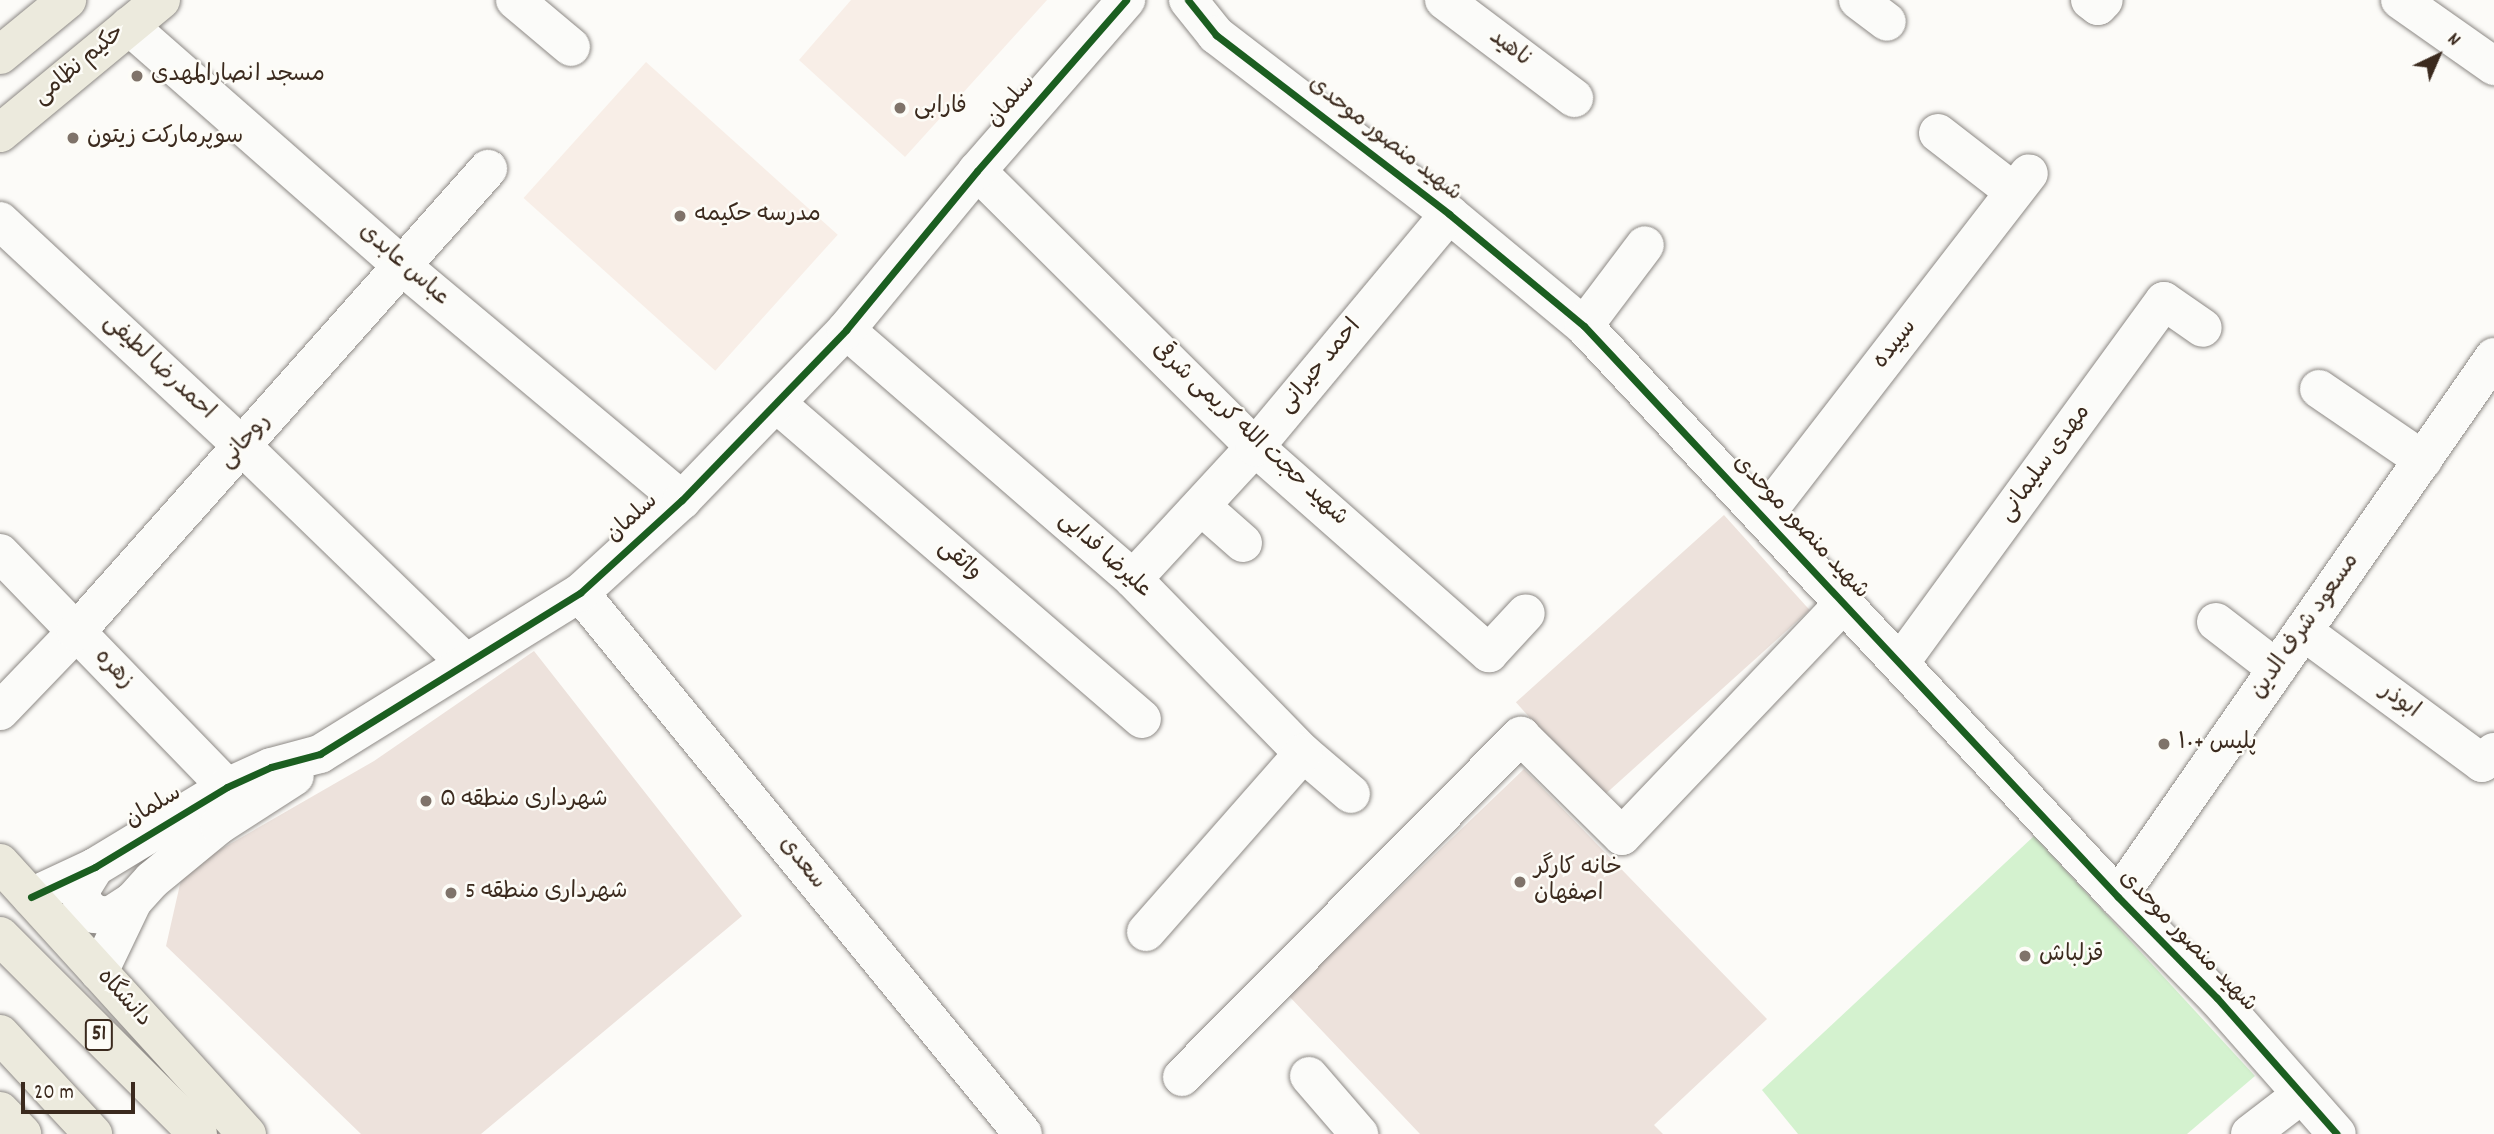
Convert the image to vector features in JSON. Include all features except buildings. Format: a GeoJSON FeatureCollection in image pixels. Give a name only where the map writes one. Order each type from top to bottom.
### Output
{"type":"FeatureCollection","features":[{"type":"Feature","properties":{"kind":"main road"},"geometry":{"type":"LineString","coordinates":[[0,55],[67,0]]}},
{"type":"Feature","properties":{"kind":"main road","name":"حکیم نظامی"},"geometry":{"type":"LineString","coordinates":[[0,132],[160,0]]}},
{"type":"Feature","properties":{"kind":"main road","name":"دانشگاه"},"geometry":{"type":"LineString","coordinates":[[0,863],[247,1134]]}},
{"type":"Feature","properties":{"kind":"main road","name":"51"},"geometry":{"type":"LineString","coordinates":[[0,936],[198,1134]]}},
{"type":"Feature","properties":{"kind":"main road"},"geometry":{"type":"LineString","coordinates":[[0,1034],[93,1134]]}},
{"type":"Feature","properties":{"kind":"main road"},"geometry":{"type":"LineString","coordinates":[[0,1111],[22,1134]]}},
{"type":"Feature","properties":{"kind":"street"},"geometry":{"type":"LineString","coordinates":[[514,0],[571,47]]}},
{"type":"Feature","properties":{"kind":"street","name":"سلمان"},"geometry":{"type":"LineString","coordinates":[[31,897],[95,867],[227,787],[271,766],[320,754],[580,593],[682,500],[846,330],[977,171],[1126,0]]}},
{"type":"Feature","properties":{"kind":"street","name":"شهید منصور موحدی"},"geometry":{"type":"LineString","coordinates":[[1188,0],[1216,35],[1449,214],[1584,326],[2118,897],[2217,998],[2337,1134]]}},
{"type":"Feature","properties":{"kind":"street","name":"ناهید"},"geometry":{"type":"LineString","coordinates":[[1444,0],[1574,99]]}},
{"type":"Feature","properties":{"kind":"street"},"geometry":{"type":"LineString","coordinates":[[2090,0],[2098,6],[2104,0]]}},
{"type":"Feature","properties":{"kind":"street"},"geometry":{"type":"LineString","coordinates":[[2400,0],[2494,66]]}},
{"type":"Feature","properties":{"kind":"street","name":"عباس عابدی"},"geometry":{"type":"LineString","coordinates":[[129,26],[402,265],[682,500]]}},
{"type":"Feature","properties":{"kind":"street","name":"سپیده"},"geometry":{"type":"LineString","coordinates":[[1764,516],[2022,182],[1938,133]]}},
{"type":"Feature","properties":{"kind":"street","name":"روحانی"},"geometry":{"type":"LineString","coordinates":[[0,712],[76,632],[488,169]]}},
{"type":"Feature","properties":{"kind":"street","name":"شهید حجت الله کریمی شرقی"},"geometry":{"type":"LineString","coordinates":[[977,171],[1255,447],[1489,653],[1526,613]]}},
{"type":"Feature","properties":{"kind":"street","name":"احمد حیرانی"},"geometry":{"type":"LineString","coordinates":[[1133,579],[1255,447],[1449,214]]}},
{"type":"Feature","properties":{"kind":"street","name":"احمدرضا لطیفی"},"geometry":{"type":"LineString","coordinates":[[0,221],[242,446],[465,662]]}},
{"type":"Feature","properties":{"kind":"street"},"geometry":{"type":"LineString","coordinates":[[1584,326],[1645,245]]}},
{"type":"Feature","properties":{"kind":"street","name":"مهدی سلیمانی"},"geometry":{"type":"LineString","coordinates":[[1900,663],[2164,302],[2203,327]]}},
{"type":"Feature","properties":{"kind":"street","name":"علیرضا فدایی"},"geometry":{"type":"LineString","coordinates":[[846,330],[1133,579],[1303,753],[1351,794]]}},
{"type":"Feature","properties":{"kind":"street","name":"مسعود شرف الدین"},"geometry":{"type":"LineString","coordinates":[[2118,897],[2494,357]]}},
{"type":"Feature","properties":{"kind":"street"},"geometry":{"type":"LineString","coordinates":[[2319,389],[2423,460]]}},
{"type":"Feature","properties":{"kind":"street","name":"واثقی"},"geometry":{"type":"LineString","coordinates":[[777,404],[1142,719]]}},
{"type":"Feature","properties":{"kind":"street"},"geometry":{"type":"LineString","coordinates":[[1201,506],[1243,543]]}},
{"type":"Feature","properties":{"kind":"street","name":"زهره"},"geometry":{"type":"LineString","coordinates":[[0,553],[227,787]]}},
{"type":"Feature","properties":{"kind":"street","name":"سعدی"},"geometry":{"type":"LineString","coordinates":[[580,593],[1023,1134]]}},
{"type":"Feature","properties":{"kind":"street"},"geometry":{"type":"LineString","coordinates":[[1182,1077],[1521,736],[1622,836],[1844,603]]}},
{"type":"Feature","properties":{"kind":"street"},"geometry":{"type":"LineString","coordinates":[[2216,622],[2277,669]]}},
{"type":"Feature","properties":{"kind":"street","name":"ابوذر"},"geometry":{"type":"LineString","coordinates":[[2304,631],[2482,763],[2494,752]]}},
{"type":"Feature","properties":{"kind":"street"},"geometry":{"type":"LineString","coordinates":[[1146,932],[1303,753]]}},
{"type":"Feature","properties":{"kind":"street"},"geometry":{"type":"LineString","coordinates":[[95,867],[82,888],[82,902],[93,914],[110,916],[133,901],[152,880],[219,825],[282,786],[320,754]]}},
{"type":"Feature","properties":{"kind":"street"},"geometry":{"type":"LineString","coordinates":[[99,972],[133,901]]}},
{"type":"Feature","properties":{"kind":"street"},"geometry":{"type":"LineString","coordinates":[[1309,1076],[1359,1134]]}},
{"type":"Feature","properties":{"kind":"street"},"geometry":{"type":"LineString","coordinates":[[2250,1134],[2301,1095]]}},
{"type":"Feature","properties":{"kind":"shaded area","name":"فارابی"},"geometry":{"type":"Polygon","coordinates":[[[851,0],[1047,0],[905,157],[799,60],[851,0]]]}},
{"type":"Feature","properties":{"kind":"shaded area","name":"مدرسه حکیمه"},"geometry":{"type":"Polygon","coordinates":[[[646,62],[838,235],[715,371],[524,198],[646,62]]]}},
{"type":"Feature","properties":{"kind":"green space","name":"قزلباش"},"geometry":{"type":"Polygon","coordinates":[[[2034,836],[2255,1076],[2187,1134],[1798,1134],[1762,1090],[2034,836]]]}},
{"type":"Feature","properties":{"kind":"cycle path"},"geometry":{"type":"LineString","coordinates":[[31,897],[95,867],[227,787],[271,767],[320,754],[580,593],[682,500],[846,330],[977,171],[1126,0]]}},
{"type":"Feature","properties":{"kind":"cycle path"},"geometry":{"type":"LineString","coordinates":[[1188,0],[1216,35],[1449,214],[1584,326],[2118,897],[2217,998],[2337,1134]]}},
{"type":"Feature","properties":{"kind":"place","name":"مسجد انصارالمهدی"},"geometry":{"type":"Point","coordinates":[137,76]}},
{"type":"Feature","properties":{"kind":"place","name":"فارابی"},"geometry":{"type":"Point","coordinates":[900,108]}},
{"type":"Feature","properties":{"kind":"place","name":"سوپرمارکت زیتون"},"geometry":{"type":"Point","coordinates":[73,138]}},
{"type":"Feature","properties":{"kind":"place","name":"مدرسه حکیمه"},"geometry":{"type":"Point","coordinates":[680,216]}},
{"type":"Feature","properties":{"kind":"place","name":"پلیس +۱۰"},"geometry":{"type":"Point","coordinates":[2164,744]}},
{"type":"Feature","properties":{"kind":"place","name":"شهرداری منطقه ۵"},"geometry":{"type":"Point","coordinates":[426,801]}},
{"type":"Feature","properties":{"kind":"place","name":"خانه کارگر اصفهان"},"geometry":{"type":"Point","coordinates":[1520,882]}},
{"type":"Feature","properties":{"kind":"place","name":"شهرداری منطقه 5"},"geometry":{"type":"Point","coordinates":[451,893]}},
{"type":"Feature","properties":{"kind":"place","name":"قزلباش"},"geometry":{"type":"Point","coordinates":[2025,956]}}]}
